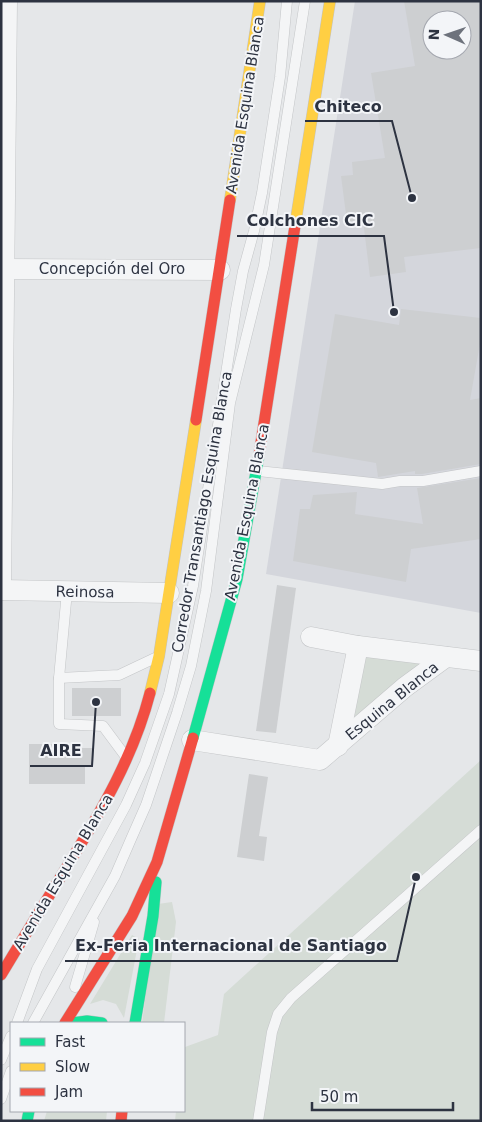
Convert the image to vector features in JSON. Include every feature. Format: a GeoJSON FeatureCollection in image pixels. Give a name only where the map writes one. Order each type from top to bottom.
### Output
{"type":"FeatureCollection","features":[{"type":"Feature","properties":{"kind":"main road","name":"Avenida Esquina Blanca"},"geometry":{"type":"LineString","coordinates":[[1,975],[98,815],[127,759],[146,708],[159,656],[260,1]]}},
{"type":"Feature","properties":{"kind":"main road","name":"Avenida Esquina Blanca"},"geometry":{"type":"LineString","coordinates":[[66,1022],[132,916],[157,862],[237,579],[257,471],[330,1]]}},
{"type":"Feature","properties":{"kind":"main road"},"geometry":{"type":"LineString","coordinates":[[135,1022],[156,898],[157,862]]}},
{"type":"Feature","properties":{"kind":"main road"},"geometry":{"type":"LineString","coordinates":[[80,1022],[94,1022]]}},
{"type":"Feature","properties":{"kind":"street"},"geometry":{"type":"LineString","coordinates":[[1,590],[7,1]]}},
{"type":"Feature","properties":{"kind":"street","name":"Concepción del Oro"},"geometry":{"type":"LineString","coordinates":[[4,269],[220,270]]}},
{"type":"Feature","properties":{"kind":"street","name":"Reinosa"},"geometry":{"type":"LineString","coordinates":[[1,590],[169,593]]}},
{"type":"Feature","properties":{"kind":"street","name":"Esquina Blanca"},"geometry":{"type":"LineString","coordinates":[[310,637],[358,646],[481,661]]}},
{"type":"Feature","properties":{"kind":"street","name":"Esquina Blanca"},"geometry":{"type":"LineString","coordinates":[[338,746],[358,646]]}},
{"type":"Feature","properties":{"kind":"street","name":"Esquina Blanca"},"geometry":{"type":"LineString","coordinates":[[192,740],[320,760],[404,687],[446,657]]}},
{"type":"Feature","properties":{"kind":"lane","name":"Corredor Transantiago Esquina Blanca"},"geometry":{"type":"LineString","coordinates":[[17,1022],[37,969],[126,805],[145,763],[169,694],[194,579],[243,271],[262,194],[280,77],[287,1]]}},
{"type":"Feature","properties":{"kind":"lane","name":"Corredor Transantiago Esquina Blanca"},"geometry":{"type":"LineString","coordinates":[[34,1022],[115,876],[146,805],[177,713],[195,647],[206,592],[230,403],[264,265],[305,1]]}},
{"type":"Feature","properties":{"kind":"lane"},"geometry":{"type":"LineString","coordinates":[[257,471],[382,484],[481,471]]}},
{"type":"Feature","properties":{"kind":"lane"},"geometry":{"type":"LineString","coordinates":[[67,591],[59,678],[59,724],[103,726],[127,759]]}},
{"type":"Feature","properties":{"kind":"lane"},"geometry":{"type":"LineString","coordinates":[[59,678],[119,675],[159,656]]}},
{"type":"Feature","properties":{"kind":"lane"},"geometry":{"type":"LineString","coordinates":[[258,1121],[272,1032],[278,1014],[291,998],[481,830]]}},
{"type":"Feature","properties":{"kind":"lane"},"geometry":{"type":"LineString","coordinates":[[65,1022],[100,904]]}},
{"type":"Feature","properties":{"kind":"lane"},"geometry":{"type":"LineString","coordinates":[[1,1060],[10,1038]]}},
{"type":"Feature","properties":{"kind":"lane"},"geometry":{"type":"LineString","coordinates":[[1,1099],[10,1074]]}},
{"type":"Feature","properties":{"kind":"shaded area"},"geometry":{"type":"Polygon","coordinates":[[[355,1],[481,1],[481,613],[266,574],[355,1]]]}},
{"type":"Feature","properties":{"kind":"shaded area"},"geometry":{"type":"Polygon","coordinates":[[[365,655],[427,660],[350,727],[365,655]]]}},
{"type":"Feature","properties":{"kind":"shaded area"},"geometry":{"type":"Polygon","coordinates":[[[481,760],[481,1121],[175,1121],[176,1112],[185,1112],[185,1047],[218,1035],[224,994],[481,760]]]}},
{"type":"Feature","properties":{"kind":"shaded area"},"geometry":{"type":"Polygon","coordinates":[[[172,902],[176,922],[164,1022],[142,1022],[158,904],[172,902]]]}},
{"type":"Feature","properties":{"kind":"shaded area"},"geometry":{"type":"Polygon","coordinates":[[[132,935],[139,939],[124,1018],[116,1004],[103,1000],[90,1004],[132,935]]]}},
{"type":"Feature","properties":{"kind":"shaded area"},"geometry":{"type":"Polygon","coordinates":[[[47,1112],[107,1112],[106,1121],[44,1121],[47,1112]]]}},
{"type":"Feature","properties":{"kind":"building"},"geometry":{"type":"Polygon","coordinates":[[[404,1],[481,1],[481,248],[404,257],[406,272],[370,277],[363,220],[347,222],[341,176],[353,175],[352,162],[385,158],[371,73],[415,66],[404,1]]]}},
{"type":"Feature","properties":{"kind":"building"},"geometry":{"type":"Polygon","coordinates":[[[401,309],[481,318],[481,338],[470,400],[481,398],[481,464],[422,474],[415,474],[415,471],[378,477],[376,463],[312,452],[335,314],[399,325],[401,309]]]}},
{"type":"Feature","properties":{"kind":"building"},"geometry":{"type":"Polygon","coordinates":[[[481,478],[481,539],[411,549],[406,582],[293,561],[300,509],[310,509],[313,495],[357,492],[355,514],[423,524],[417,488],[481,478]]]}},
{"type":"Feature","properties":{"kind":"building"},"geometry":{"type":"Polygon","coordinates":[[[277,585],[296,588],[276,733],[256,731],[277,585]]]}},
{"type":"Feature","properties":{"kind":"building"},"geometry":{"type":"Polygon","coordinates":[[[72,688],[121,688],[121,716],[72,716],[72,688]]]}},
{"type":"Feature","properties":{"kind":"building"},"geometry":{"type":"Polygon","coordinates":[[[29,744],[79,744],[79,748],[94,748],[93,766],[85,766],[85,784],[29,784],[29,744]]]}},
{"type":"Feature","properties":{"kind":"building"},"geometry":{"type":"Polygon","coordinates":[[[249,774],[268,777],[259,836],[267,837],[264,861],[237,857],[249,774]]]}},
{"type":"Feature","properties":{"kind":"traffic: fast"},"geometry":{"type":"LineString","coordinates":[[193,738],[237,579],[259,455]]}},
{"type":"Feature","properties":{"kind":"traffic: fast"},"geometry":{"type":"LineString","coordinates":[[135,1022],[153,916],[156,882]]}},
{"type":"Feature","properties":{"kind":"traffic: fast"},"geometry":{"type":"LineString","coordinates":[[80,1022],[94,1022]]}},
{"type":"Feature","properties":{"kind":"traffic: fast"},"geometry":{"type":"LineString","coordinates":[[27,1121],[29,1112]]}},
{"type":"Feature","properties":{"kind":"traffic: slow"},"geometry":{"type":"LineString","coordinates":[[230,200],[260,1]]}},
{"type":"Feature","properties":{"kind":"traffic: slow"},"geometry":{"type":"LineString","coordinates":[[295,226],[330,1]]}},
{"type":"Feature","properties":{"kind":"traffic: slow"},"geometry":{"type":"LineString","coordinates":[[150,693],[159,656],[196,420]]}},
{"type":"Feature","properties":{"kind":"traffic: jam"},"geometry":{"type":"LineString","coordinates":[[196,420],[230,200]]}},
{"type":"Feature","properties":{"kind":"traffic: jam"},"geometry":{"type":"LineString","coordinates":[[259,455],[295,226]]}},
{"type":"Feature","properties":{"kind":"traffic: jam"},"geometry":{"type":"LineString","coordinates":[[1,975],[105,803],[126,760],[150,693]]}},
{"type":"Feature","properties":{"kind":"traffic: jam"},"geometry":{"type":"LineString","coordinates":[[66,1022],[132,916],[157,862],[193,738]]}},
{"type":"Feature","properties":{"kind":"traffic: jam"},"geometry":{"type":"LineString","coordinates":[[121,1121],[122,1112]]}},
{"type":"Feature","properties":{"kind":"place","name":"Chiteco"},"geometry":{"type":"Point","coordinates":[412,198]}},
{"type":"Feature","properties":{"kind":"place","name":"Colchones CIC"},"geometry":{"type":"Point","coordinates":[394,312]}},
{"type":"Feature","properties":{"kind":"place","name":"AIRE"},"geometry":{"type":"Point","coordinates":[96,702]}},
{"type":"Feature","properties":{"kind":"place","name":"Ex-Feria Internacional de Santiago"},"geometry":{"type":"Point","coordinates":[416,877]}}]}
